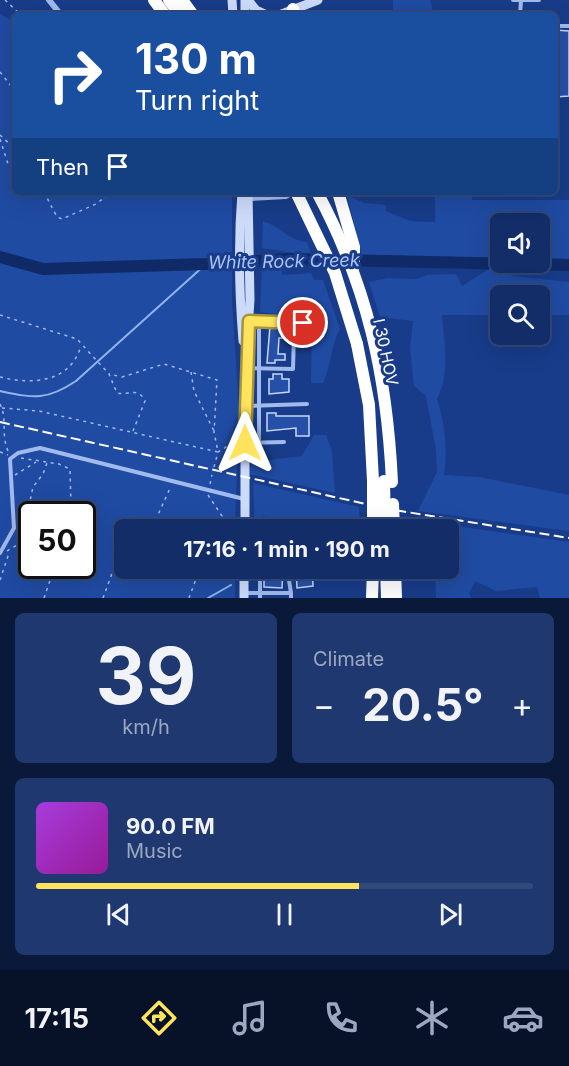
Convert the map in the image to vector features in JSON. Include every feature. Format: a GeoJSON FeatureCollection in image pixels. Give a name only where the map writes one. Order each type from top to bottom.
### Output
{"type":"FeatureCollection","features":[{"type":"Feature","properties":{"kind":"highway"},"geometry":{"type":"LineString","coordinates":[[297,195],[367,343],[387,403],[383,482],[385,519]]}},
{"type":"Feature","properties":{"kind":"highway","name":"I 30 HOV"},"geometry":{"type":"LineString","coordinates":[[311,195],[347,270],[367,343]]}},
{"type":"Feature","properties":{"kind":"highway"},"geometry":{"type":"LineString","coordinates":[[319,195],[354,270]]}},
{"type":"Feature","properties":{"kind":"highway"},"geometry":{"type":"LineString","coordinates":[[339,195],[354,247],[354,270],[367,343],[369,405],[391,519]]}},
{"type":"Feature","properties":{"kind":"highway"},"geometry":{"type":"LineString","coordinates":[[375,519],[383,482]]}},
{"type":"Feature","properties":{"kind":"highway"},"geometry":{"type":"LineString","coordinates":[[372,598],[373,579]]}},
{"type":"Feature","properties":{"kind":"highway"},"geometry":{"type":"LineString","coordinates":[[386,579],[387,598]]}},
{"type":"Feature","properties":{"kind":"highway"},"geometry":{"type":"LineString","coordinates":[[395,579],[396,598]]}},
{"type":"Feature","properties":{"kind":"main road"},"geometry":{"type":"LineString","coordinates":[[247,0],[260,12]]}},
{"type":"Feature","properties":{"kind":"main road"},"geometry":{"type":"LineString","coordinates":[[297,8],[318,0]]}},
{"type":"Feature","properties":{"kind":"main road"},"geometry":{"type":"LineString","coordinates":[[245,369],[239,299],[239,227],[246,195]]}},
{"type":"Feature","properties":{"kind":"main road"},"geometry":{"type":"LineString","coordinates":[[244,519],[245,369],[250,300],[250,227],[246,195]]}},
{"type":"Feature","properties":{"kind":"main road"},"geometry":{"type":"LineString","coordinates":[[244,579],[244,595]]}},
{"type":"Feature","properties":{"kind":"street"},"geometry":{"type":"LineString","coordinates":[[49,0],[59,12]]}},
{"type":"Feature","properties":{"kind":"lane"},"geometry":{"type":"LineString","coordinates":[[513,0],[539,0]]}},
{"type":"Feature","properties":{"kind":"lane"},"geometry":{"type":"LineString","coordinates":[[259,195],[286,197],[290,195]]}},
{"type":"Feature","properties":{"kind":"lane"},"geometry":{"type":"LineString","coordinates":[[249,321],[308,325],[308,342]]}},
{"type":"Feature","properties":{"kind":"lane"},"geometry":{"type":"LineString","coordinates":[[259,321],[259,443]]}},
{"type":"Feature","properties":{"kind":"lane"},"geometry":{"type":"LineString","coordinates":[[245,369],[293,369],[294,334]]}},
{"type":"Feature","properties":{"kind":"lane"},"geometry":{"type":"LineString","coordinates":[[245,406],[307,404]]}},
{"type":"Feature","properties":{"kind":"lane"},"geometry":{"type":"LineString","coordinates":[[245,440],[259,443],[284,442]]}},
{"type":"Feature","properties":{"kind":"lane"},"geometry":{"type":"LineString","coordinates":[[1,550],[10,536],[14,518],[10,479],[12,456],[40,448],[174,480],[235,499],[245,499]]}},
{"type":"Feature","properties":{"kind":"lane"},"geometry":{"type":"LineString","coordinates":[[260,579],[260,596]]}},
{"type":"Feature","properties":{"kind":"lane"},"geometry":{"type":"LineString","coordinates":[[244,595],[291,596],[289,579]]}},
{"type":"Feature","properties":{"kind":"path"},"geometry":{"type":"LineString","coordinates":[[5,0],[18,12]]}},
{"type":"Feature","properties":{"kind":"path"},"geometry":{"type":"LineString","coordinates":[[0,72],[12,87]]}},
{"type":"Feature","properties":{"kind":"path"},"geometry":{"type":"LineString","coordinates":[[0,135],[12,146]]}},
{"type":"Feature","properties":{"kind":"path"},"geometry":{"type":"LineString","coordinates":[[0,139],[8,164],[12,167]]}},
{"type":"Feature","properties":{"kind":"path"},"geometry":{"type":"LineString","coordinates":[[46,195],[57,217],[62,219],[101,201],[108,195]]}},
{"type":"Feature","properties":{"kind":"path"},"geometry":{"type":"LineString","coordinates":[[0,315],[72,336],[109,374],[119,394],[134,391],[144,397],[144,405],[133,432]]}},
{"type":"Feature","properties":{"kind":"path"},"geometry":{"type":"LineString","coordinates":[[0,377],[28,382],[48,379],[70,366],[81,344]]}},
{"type":"Feature","properties":{"kind":"path"},"geometry":{"type":"LineString","coordinates":[[109,374],[122,377],[161,364],[218,382],[214,432]]}},
{"type":"Feature","properties":{"kind":"path"},"geometry":{"type":"LineString","coordinates":[[191,372],[194,391],[214,432],[218,452],[214,466]]}},
{"type":"Feature","properties":{"kind":"path"},"geometry":{"type":"LineString","coordinates":[[0,404],[2,408],[0,432],[5,448],[12,456]]}},
{"type":"Feature","properties":{"kind":"path"},"geometry":{"type":"LineString","coordinates":[[2,408],[39,411],[218,452],[245,440]]}},
{"type":"Feature","properties":{"kind":"path"},"geometry":{"type":"LineString","coordinates":[[0,452],[65,465],[72,471],[71,501]]}},
{"type":"Feature","properties":{"kind":"path"},"geometry":{"type":"LineString","coordinates":[[10,479],[37,461]]}},
{"type":"Feature","properties":{"kind":"path"},"geometry":{"type":"LineString","coordinates":[[30,501],[33,487],[43,474],[47,462]]}},
{"type":"Feature","properties":{"kind":"path"},"geometry":{"type":"LineString","coordinates":[[212,475],[208,497],[222,516],[221,519]]}},
{"type":"Feature","properties":{"kind":"path"},"geometry":{"type":"LineString","coordinates":[[156,519],[174,480]]}},
{"type":"Feature","properties":{"kind":"path"},"geometry":{"type":"LineString","coordinates":[[10,536],[18,533]]}},
{"type":"Feature","properties":{"kind":"path"},"geometry":{"type":"LineString","coordinates":[[0,580],[9,552],[18,543]]}},
{"type":"Feature","properties":{"kind":"path"},"geometry":{"type":"LineString","coordinates":[[1,550],[9,552]]}},
{"type":"Feature","properties":{"kind":"path"},"geometry":{"type":"LineString","coordinates":[[103,598],[114,568]]}},
{"type":"Feature","properties":{"kind":"path"},"geometry":{"type":"LineString","coordinates":[[44,598],[51,579]]}},
{"type":"Feature","properties":{"kind":"path"},"geometry":{"type":"LineString","coordinates":[[189,598],[196,579]]}},
{"type":"Feature","properties":{"kind":"shaded area"},"geometry":{"type":"Polygon","coordinates":[[[393,0],[430,0],[433,12],[393,12],[393,0]]]}},
{"type":"Feature","properties":{"kind":"shaded area"},"geometry":{"type":"Polygon","coordinates":[[[0,14],[12,21],[12,195],[232,195],[232,300],[239,411],[235,519],[114,519],[114,579],[235,579],[235,598],[0,598],[0,14]]]}},
{"type":"Feature","properties":{"kind":"shaded area"},"geometry":{"type":"Polygon","coordinates":[[[347,195],[364,203],[386,205],[386,211],[410,221],[435,222],[435,195],[472,195],[472,200],[569,200],[569,259],[550,258],[550,213],[490,213],[490,258],[362,255],[347,195]]]}},
{"type":"Feature","properties":{"kind":"shaded area"},"geometry":{"type":"Polygon","coordinates":[[[263,221],[295,239],[307,242],[312,256],[262,248],[263,221]]]}},
{"type":"Feature","properties":{"kind":"shaded area"},"geometry":{"type":"Polygon","coordinates":[[[263,252],[281,256],[282,275],[311,273],[314,280],[323,280],[340,329],[334,342],[323,383],[311,383],[312,319],[260,312],[263,252]]]}},
{"type":"Feature","properties":{"kind":"shaded area"},"geometry":{"type":"Polygon","coordinates":[[[489,269],[490,273],[507,273],[513,276],[569,282],[569,315],[550,315],[550,285],[490,285],[490,315],[442,315],[445,368],[437,399],[445,437],[444,475],[479,477],[569,495],[569,531],[418,511],[437,472],[436,450],[426,396],[414,386],[410,348],[413,321],[380,317],[369,282],[388,278],[417,279],[427,275],[456,274],[462,286],[489,269]]]}},
{"type":"Feature","properties":{"kind":"shaded area"},"geometry":{"type":"Polygon","coordinates":[[[314,435],[326,435],[332,451],[335,493],[249,474],[252,462],[302,456],[314,435]]]}},
{"type":"Feature","properties":{"kind":"shaded area"},"geometry":{"type":"Polygon","coordinates":[[[253,483],[359,507],[360,519],[276,519],[262,516],[262,519],[255,519],[253,483]]]}},
{"type":"Feature","properties":{"kind":"shaded area"},"geometry":{"type":"Polygon","coordinates":[[[459,527],[569,542],[569,598],[540,598],[537,587],[496,591],[475,581],[469,593],[471,598],[436,598],[435,579],[459,579],[459,527]]]}},
{"type":"Feature","properties":{"kind":"building"},"geometry":{"type":"Polygon","coordinates":[[[558,30],[569,31],[569,96],[558,97],[558,30]]]}},
{"type":"Feature","properties":{"kind":"building"},"geometry":{"type":"Polygon","coordinates":[[[270,326],[284,327],[283,338],[279,338],[278,354],[285,354],[285,360],[275,360],[275,363],[267,363],[270,326]]]}},
{"type":"Feature","properties":{"kind":"building"},"geometry":{"type":"Polygon","coordinates":[[[273,374],[282,374],[282,379],[289,379],[289,392],[269,394],[269,379],[273,379],[273,374]]]}},
{"type":"Feature","properties":{"kind":"building"},"geometry":{"type":"Polygon","coordinates":[[[267,413],[276,413],[276,416],[309,416],[309,436],[296,436],[296,428],[267,431],[267,413]]]}},
{"type":"Feature","properties":{"kind":"building"},"geometry":{"type":"Polygon","coordinates":[[[264,579],[282,579],[282,588],[264,587],[264,579]]]}},
{"type":"Feature","properties":{"kind":"building"},"geometry":{"type":"Polygon","coordinates":[[[297,579],[313,579],[313,586],[297,588],[297,579]]]}},
{"type":"Feature","properties":{"kind":"waterway","name":"White Rock Creek"},"geometry":{"type":"LineString","coordinates":[[0,257],[43,269],[291,259],[569,265]]}},
{"type":"Feature","properties":{"kind":"waterway"},"geometry":{"type":"LineString","coordinates":[[0,391],[31,396],[48,395],[76,381],[206,264]]}},
{"type":"Feature","properties":{"kind":"waterway"},"geometry":{"type":"LineString","coordinates":[[208,598],[231,585]]}},
{"type":"Feature","properties":{"kind":"railway"},"geometry":{"type":"LineString","coordinates":[[0,422],[388,509],[569,538]]}},
{"type":"Feature","properties":{"kind":"route"},"geometry":{"type":"LineString","coordinates":[[245,443],[245,371],[249,321],[303,323]]}}]}
